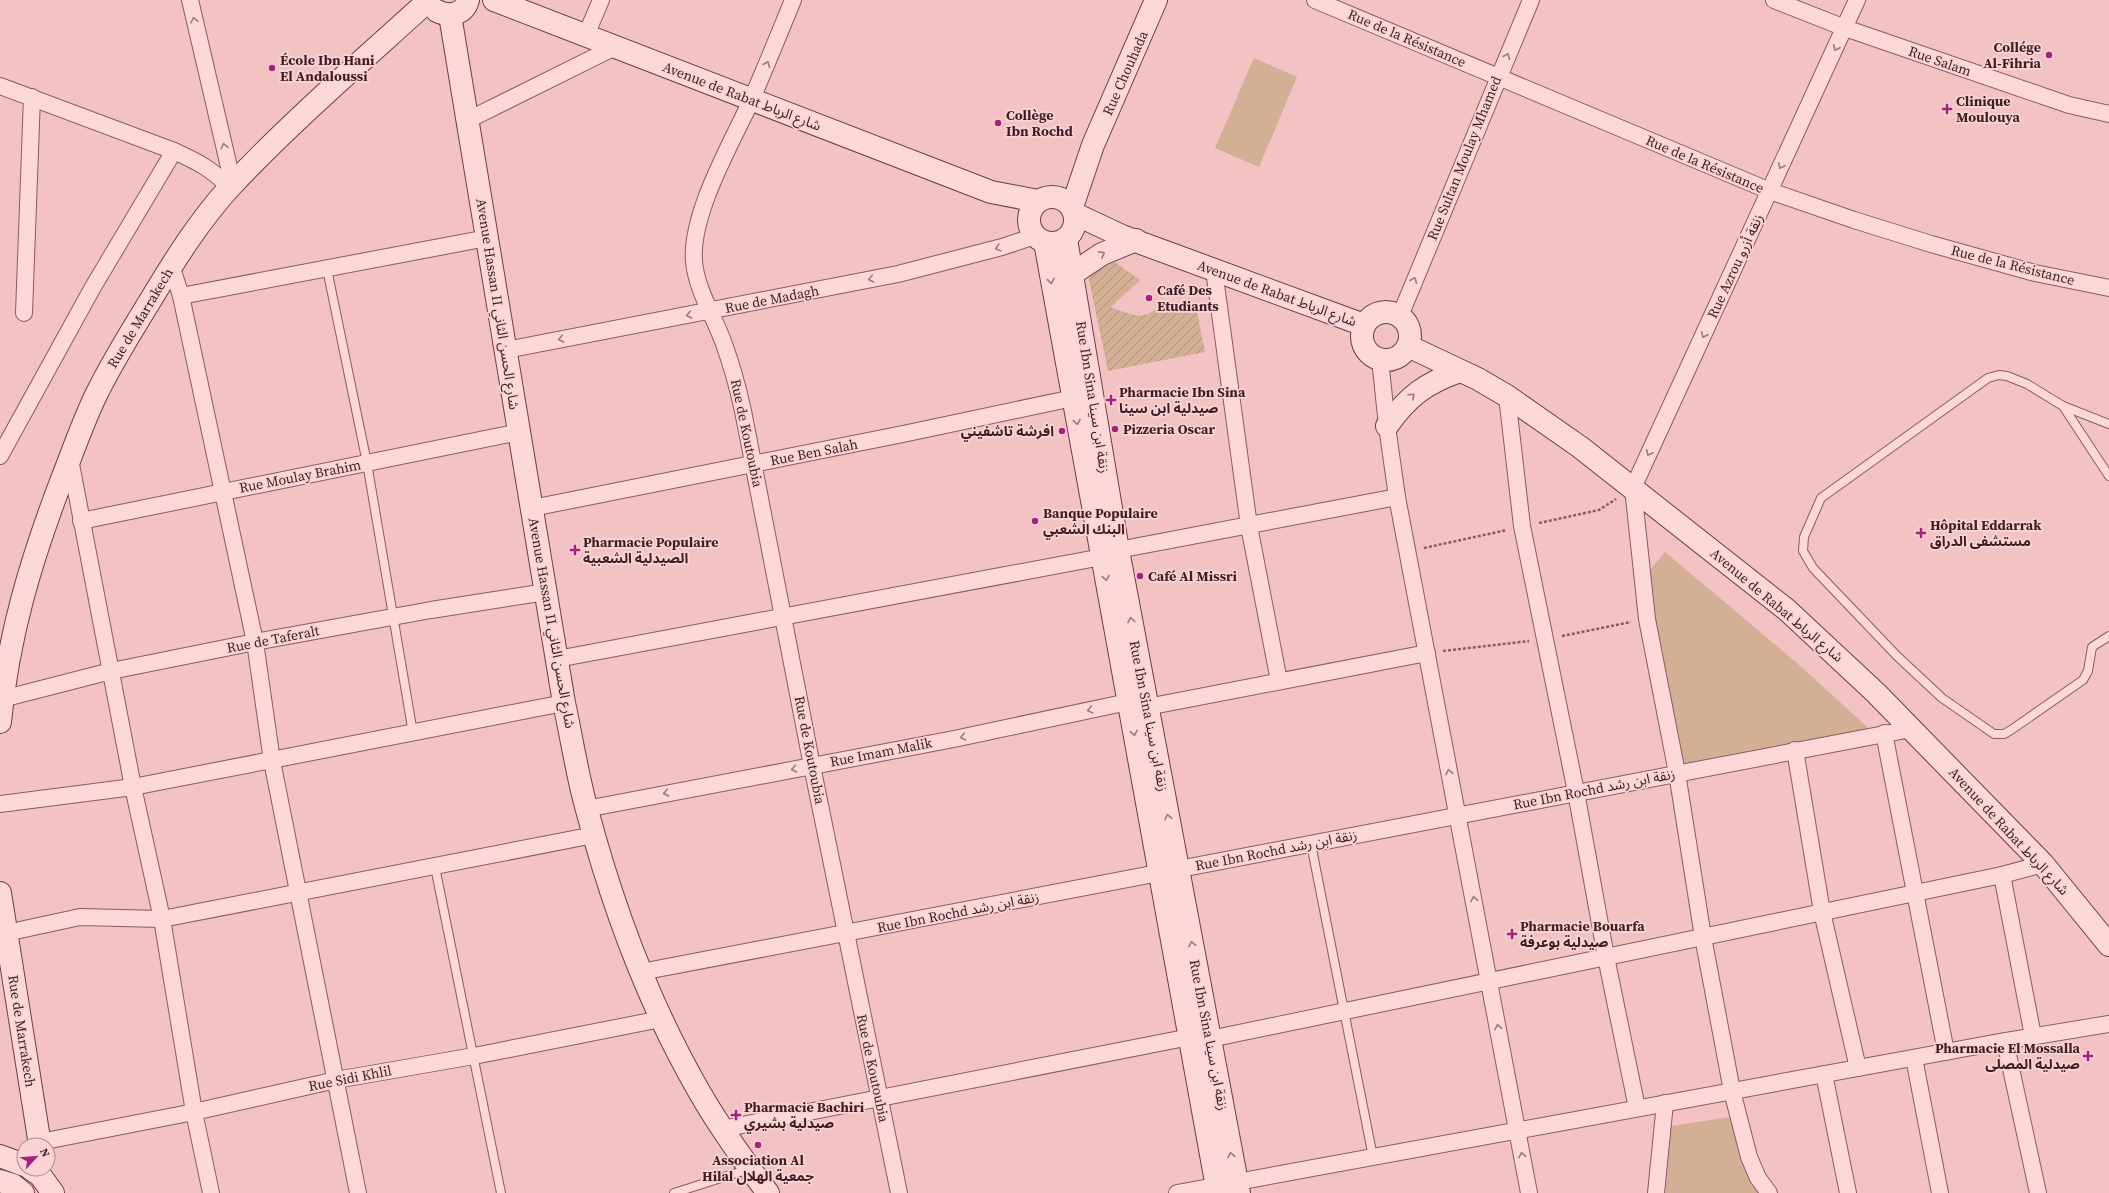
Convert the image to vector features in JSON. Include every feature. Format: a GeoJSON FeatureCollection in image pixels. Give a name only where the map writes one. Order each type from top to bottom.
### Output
{"type":"FeatureCollection","features":[{"type":"Feature","properties":{"kind":"street"},"geometry":{"type":"LineString","coordinates":[[190,0],[231,186]]}},
{"type":"Feature","properties":{"kind":"street"},"geometry":{"type":"LineString","coordinates":[[430,0],[437,11],[450,15],[463,9],[468,0]]}},
{"type":"Feature","properties":{"kind":"street","name":"Rue de Marrakech"},"geometry":{"type":"LineString","coordinates":[[0,722],[3,680],[17,613],[32,561],[82,426],[113,362],[172,265],[197,228],[231,186],[281,136],[430,0]]}},
{"type":"Feature","properties":{"kind":"street","name":"Avenue de Rabat شارع الرباط"},"geometry":{"type":"LineString","coordinates":[[494,0],[991,192],[1045,199]]}},
{"type":"Feature","properties":{"kind":"street"},"geometry":{"type":"LineString","coordinates":[[586,35],[601,0]]}},
{"type":"Feature","properties":{"kind":"street","name":"Rue de Koutoubia"},"geometry":{"type":"LineString","coordinates":[[794,0],[752,100],[701,211],[695,236],[694,261],[698,280],[709,311],[724,343],[735,376],[754,464],[812,766],[899,1193]]}},
{"type":"Feature","properties":{"kind":"street","name":"Rue Chouhada"},"geometry":{"type":"LineString","coordinates":[[1071,224],[1093,145],[1156,0]]}},
{"type":"Feature","properties":{"kind":"street","name":"Rue de la Résistance"},"geometry":{"type":"LineString","coordinates":[[1315,0],[1770,191],[1854,220],[1953,250],[2035,273],[2109,288]]}},
{"type":"Feature","properties":{"kind":"street","name":"Rue Sultan Moulay Mhamed"},"geometry":{"type":"LineString","coordinates":[[1400,316],[1530,0]]}},
{"type":"Feature","properties":{"kind":"street","name":"Rue Salam"},"geometry":{"type":"LineString","coordinates":[[1774,0],[1845,28],[2069,105],[2109,114]]}},
{"type":"Feature","properties":{"kind":"street","name":"Rue Azrou زنقة أزرو"},"geometry":{"type":"LineString","coordinates":[[1633,488],[1857,0]]}},
{"type":"Feature","properties":{"kind":"street","name":"Avenue Hassan II شارع الحسن الثاني"},"geometry":{"type":"LineString","coordinates":[[450,15],[564,703],[586,809],[612,895],[641,972],[662,1019],[700,1094],[722,1129],[768,1193]]}},
{"type":"Feature","properties":{"kind":"street"},"geometry":{"type":"LineString","coordinates":[[468,120],[615,47]]}},
{"type":"Feature","properties":{"kind":"street"},"geometry":{"type":"LineString","coordinates":[[0,86],[174,151],[199,162],[214,171],[231,186]]}},
{"type":"Feature","properties":{"kind":"street"},"geometry":{"type":"LineString","coordinates":[[24,313],[32,97]]}},
{"type":"Feature","properties":{"kind":"street","name":"Rue Chouhada"},"geometry":{"type":"LineString","coordinates":[[1045,199],[1093,145]]}},
{"type":"Feature","properties":{"kind":"street"},"geometry":{"type":"LineString","coordinates":[[0,456],[93,287],[174,151]]}},
{"type":"Feature","properties":{"kind":"street","name":"Avenue de Rabat شارع الرباط"},"geometry":{"type":"LineString","coordinates":[[991,192],[1036,233]]}},
{"type":"Feature","properties":{"kind":"street"},"geometry":{"type":"LineString","coordinates":[[1060,198],[1071,224],[1056,243],[1036,233],[1029,214],[1045,199],[1060,198]]}},
{"type":"Feature","properties":{"kind":"street","name":"Avenue de Rabat شارع الرباط"},"geometry":{"type":"LineString","coordinates":[[1071,224],[1129,238],[1364,325]]}},
{"type":"Feature","properties":{"kind":"street","name":"Rue Ibn Sina زنقة ابن سينا"},"geometry":{"type":"LineString","coordinates":[[1071,224],[1072,274],[1110,553],[1228,1188]]}},
{"type":"Feature","properties":{"kind":"street","name":"Rue de Madagh"},"geometry":{"type":"LineString","coordinates":[[506,350],[898,274],[1002,247],[1036,233]]}},
{"type":"Feature","properties":{"kind":"street","name":"Rue Ibn Sina زنقة ابن سينا"},"geometry":{"type":"LineString","coordinates":[[1036,233],[1110,553]]}},
{"type":"Feature","properties":{"kind":"street"},"geometry":{"type":"LineString","coordinates":[[181,296],[487,238]]}},
{"type":"Feature","properties":{"kind":"street"},"geometry":{"type":"LineString","coordinates":[[1072,274],[1129,238]]}},
{"type":"Feature","properties":{"kind":"street"},"geometry":{"type":"LineString","coordinates":[[172,265],[181,296],[255,642],[272,761],[358,1193]]}},
{"type":"Feature","properties":{"kind":"street"},"geometry":{"type":"LineString","coordinates":[[1214,270],[1249,526],[1279,681]]}},
{"type":"Feature","properties":{"kind":"street"},"geometry":{"type":"LineString","coordinates":[[1384,312],[1400,316],[1409,329],[1408,346],[1403,353],[1396,358],[1380,359],[1372,356],[1366,350],[1363,338],[1364,325],[1376,314],[1384,312]]}},
{"type":"Feature","properties":{"kind":"street","name":"Avenue de Rabat شارع الرباط"},"geometry":{"type":"LineString","coordinates":[[1408,346],[1507,396],[1580,447],[1787,610],[1832,650],[1911,728],[2043,864],[2109,945]]}},
{"type":"Feature","properties":{"kind":"street"},"geometry":{"type":"LineString","coordinates":[[1380,359],[1386,426],[1398,497],[1529,1193]]}},
{"type":"Feature","properties":{"kind":"street"},"geometry":{"type":"LineString","coordinates":[[1386,426],[1400,407],[1418,391],[1438,379],[1460,371]]}},
{"type":"Feature","properties":{"kind":"street"},"geometry":{"type":"LineString","coordinates":[[1507,396],[1522,526],[1576,792],[1606,957],[1637,1108]]}},
{"type":"Feature","properties":{"kind":"street","name":"Rue Ben Salah"},"geometry":{"type":"LineString","coordinates":[[532,508],[1073,398]]}},
{"type":"Feature","properties":{"kind":"street","name":"Rue Moulay Brahim"},"geometry":{"type":"LineString","coordinates":[[81,521],[519,432]]}},
{"type":"Feature","properties":{"kind":"street"},"geometry":{"type":"LineString","coordinates":[[70,458],[133,787],[162,918],[194,1112],[211,1193]]}},
{"type":"Feature","properties":{"kind":"street"},"geometry":{"type":"LineString","coordinates":[[1633,488],[1647,619],[1677,773],[1703,936],[1732,1091],[1749,1157],[1758,1178],[1769,1193]]}},
{"type":"Feature","properties":{"kind":"street"},"geometry":{"type":"LineString","coordinates":[[557,659],[1398,497]]}},
{"type":"Feature","properties":{"kind":"street","name":"Rue de Taferalt"},"geometry":{"type":"LineString","coordinates":[[3,680],[111,671],[255,642],[392,617],[546,592]]}},
{"type":"Feature","properties":{"kind":"street","name":"Rue Imam Malik"},"geometry":{"type":"LineString","coordinates":[[586,809],[1138,704],[1279,681],[1427,653]]}},
{"type":"Feature","properties":{"kind":"street"},"geometry":{"type":"LineString","coordinates":[[0,804],[133,787],[564,703]]}},
{"type":"Feature","properties":{"kind":"street","name":"Rue Ibn Rochd زنقة ابن رشد"},"geometry":{"type":"LineString","coordinates":[[641,972],[1911,728]]}},
{"type":"Feature","properties":{"kind":"street"},"geometry":{"type":"LineString","coordinates":[[1884,733],[1946,1052]]}},
{"type":"Feature","properties":{"kind":"street"},"geometry":{"type":"LineString","coordinates":[[1795,750],[1822,912],[1858,1068]]}},
{"type":"Feature","properties":{"kind":"street"},"geometry":{"type":"LineString","coordinates":[[6,933],[80,917],[162,918],[594,836]]}},
{"type":"Feature","properties":{"kind":"street"},"geometry":{"type":"LineString","coordinates":[[722,1129],[879,1097],[1344,1011],[2002,875],[2043,864]]}},
{"type":"Feature","properties":{"kind":"street"},"geometry":{"type":"LineString","coordinates":[[2002,875],[2033,1036]]}},
{"type":"Feature","properties":{"kind":"street","name":"Rue de Marrakech"},"geometry":{"type":"LineString","coordinates":[[0,893],[39,1137]]}},
{"type":"Feature","properties":{"kind":"street","name":"Rue Sidi Khlil"},"geometry":{"type":"LineString","coordinates":[[56,1140],[194,1112],[336,1080],[474,1056],[662,1019]]}},
{"type":"Feature","properties":{"kind":"street"},"geometry":{"type":"LineString","coordinates":[[1177,1193],[1228,1188],[1373,1157],[1518,1130],[2005,1041],[2109,1024]]}},
{"type":"Feature","properties":{"kind":"street"},"geometry":{"type":"LineString","coordinates":[[2005,1041],[2038,1193]]}},
{"type":"Feature","properties":{"kind":"street"},"geometry":{"type":"LineString","coordinates":[[1914,1058],[1940,1193]]}},
{"type":"Feature","properties":{"kind":"street"},"geometry":{"type":"LineString","coordinates":[[1824,1074],[1848,1193]]}},
{"type":"Feature","properties":{"kind":"street"},"geometry":{"type":"LineString","coordinates":[[1656,1193],[1665,1103]]}},
{"type":"Feature","properties":{"kind":"street"},"geometry":{"type":"LineString","coordinates":[[0,1156],[16,1162]]}},
{"type":"Feature","properties":{"kind":"street"},"geometry":{"type":"LineString","coordinates":[[0,1181],[12,1185],[23,1193]]}},
{"type":"Feature","properties":{"kind":"lane"},"geometry":{"type":"LineString","coordinates":[[327,269],[367,463],[392,617],[413,733]]}},
{"type":"Feature","properties":{"kind":"lane"},"geometry":{"type":"LineString","coordinates":[[2109,424],[2063,406],[2027,384],[2007,376],[1999,375],[1988,378],[1822,498],[1804,537],[1804,551],[1813,568],[1897,656],[1942,698],[1994,734],[2004,734],[2011,730],[2083,680],[2088,671],[2092,647],[2109,636]]}},
{"type":"Feature","properties":{"kind":"lane"},"geometry":{"type":"LineString","coordinates":[[2063,406],[2109,476]]}},
{"type":"Feature","properties":{"kind":"lane"},"geometry":{"type":"LineString","coordinates":[[1311,844],[1373,1157]]}},
{"type":"Feature","properties":{"kind":"lane"},"geometry":{"type":"LineString","coordinates":[[435,867],[501,1193]]}},
{"type":"Feature","properties":{"kind":"lane"},"geometry":{"type":"LineString","coordinates":[[674,1193],[750,1169]]}},
{"type":"Feature","properties":{"kind":"shaded area"},"geometry":{"type":"Polygon","coordinates":[[[1254,58],[1297,77],[1259,167],[1215,148],[1254,58]]]}},
{"type":"Feature","properties":{"kind":"shaded area"},"geometry":{"type":"Polygon","coordinates":[[[1112,260],[1140,280],[1111,307],[1134,315],[1146,315],[1166,302],[1196,307],[1205,352],[1108,371],[1087,270],[1112,260]]]}},
{"type":"Feature","properties":{"kind":"shaded area"},"geometry":{"type":"Polygon","coordinates":[[[1665,552],[1797,663],[1878,737],[1676,774],[1642,580],[1665,552]]]}},
{"type":"Feature","properties":{"kind":"shaded area"},"geometry":{"type":"Polygon","coordinates":[[[1730,1117],[1747,1167],[1763,1193],[1665,1193],[1671,1126],[1730,1117]]]}},
{"type":"Feature","properties":{"kind":"place","name":"Collége Al-Fihria"},"geometry":{"type":"Point","coordinates":[2049,55]}},
{"type":"Feature","properties":{"kind":"place","name":"École Ibn Hani El Andaloussi"},"geometry":{"type":"Point","coordinates":[272,68]}},
{"type":"Feature","properties":{"kind":"place","name":"Clinique Moulouya"},"geometry":{"type":"Point","coordinates":[1947,109]}},
{"type":"Feature","properties":{"kind":"place","name":"Collège Ibn Rochd"},"geometry":{"type":"Point","coordinates":[998,123]}},
{"type":"Feature","properties":{"kind":"place","name":"Café Des Etudiants"},"geometry":{"type":"Point","coordinates":[1149,298]}},
{"type":"Feature","properties":{"kind":"place","name":"Pharmacie Ibn Sina صيدلية ابن سينا"},"geometry":{"type":"Point","coordinates":[1111,400]}},
{"type":"Feature","properties":{"kind":"place","name":"Pizzeria Oscar"},"geometry":{"type":"Point","coordinates":[1115,429]}},
{"type":"Feature","properties":{"kind":"place","name":"افرشة تاشفيني"},"geometry":{"type":"Point","coordinates":[1062,431]}},
{"type":"Feature","properties":{"kind":"place","name":"Banque Populaire البنك الشعبي"},"geometry":{"type":"Point","coordinates":[1035,521]}},
{"type":"Feature","properties":{"kind":"place","name":"Hôpital Eddarrak مستشفى الدراق"},"geometry":{"type":"Point","coordinates":[1921,533]}},
{"type":"Feature","properties":{"kind":"place","name":"Pharmacie Populaire الصيدلية الشعبية"},"geometry":{"type":"Point","coordinates":[575,550]}},
{"type":"Feature","properties":{"kind":"place","name":"Café Al Missri"},"geometry":{"type":"Point","coordinates":[1140,576]}},
{"type":"Feature","properties":{"kind":"place","name":"Pharmacie Bouarfa صيدلية بوعرفة"},"geometry":{"type":"Point","coordinates":[1512,934]}},
{"type":"Feature","properties":{"kind":"place","name":"Pharmacie El Mossalla صيدلية المصلى"},"geometry":{"type":"Point","coordinates":[2088,1056]}},
{"type":"Feature","properties":{"kind":"place","name":"Pharmacie Bachiri صيدلية بشيري"},"geometry":{"type":"Point","coordinates":[736,1115]}},
{"type":"Feature","properties":{"kind":"place","name":"Association Al Hilal جمعية الهلال"},"geometry":{"type":"Point","coordinates":[758,1145]}}]}
